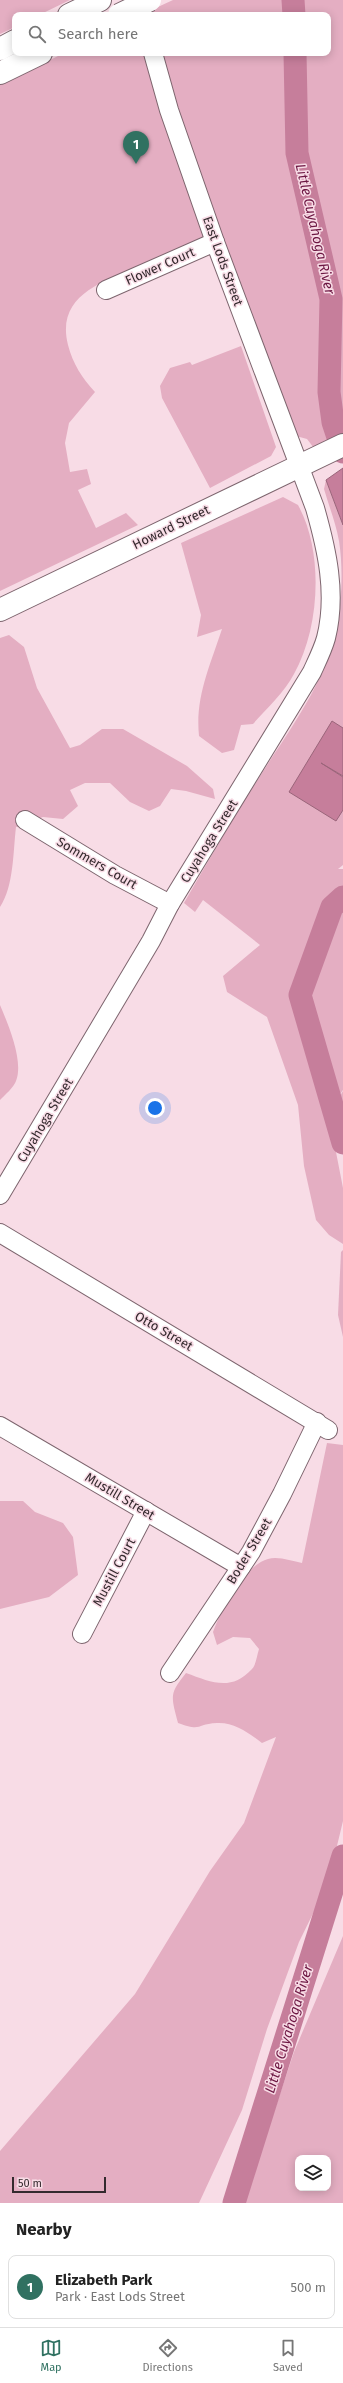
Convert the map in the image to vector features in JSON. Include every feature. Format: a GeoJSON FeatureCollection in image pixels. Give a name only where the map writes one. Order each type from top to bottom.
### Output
{"type":"FeatureCollection","features":[{"type":"Feature","properties":{"kind":"main road"},"geometry":{"type":"LineString","coordinates":[[75,12],[100,0]]}},
{"type":"Feature","properties":{"kind":"main road"},"geometry":{"type":"LineString","coordinates":[[125,12],[150,0]]}},
{"type":"Feature","properties":{"kind":"main road"},"geometry":{"type":"LineString","coordinates":[[0,48],[12,42]]}},
{"type":"Feature","properties":{"kind":"main road"},"geometry":{"type":"LineString","coordinates":[[0,73],[35,56]]}},
{"type":"Feature","properties":{"kind":"main road","name":"Howard Street"},"geometry":{"type":"LineString","coordinates":[[0,610],[343,445]]}},
{"type":"Feature","properties":{"kind":"street"},"geometry":{"type":"LineString","coordinates":[[140,0],[143,12]]}},
{"type":"Feature","properties":{"kind":"street","name":"East Lods Street"},"geometry":{"type":"LineString","coordinates":[[154,56],[169,110],[215,242],[283,426],[301,466]]}},
{"type":"Feature","properties":{"kind":"street","name":"Flower Court"},"geometry":{"type":"LineString","coordinates":[[106,290],[215,242]]}},
{"type":"Feature","properties":{"kind":"street","name":"Cuyahoga Street"},"geometry":{"type":"LineString","coordinates":[[0,1195],[151,941],[170,904],[312,672],[326,638],[331,590],[326,548],[301,466]]}},
{"type":"Feature","properties":{"kind":"street","name":"Sommers Court"},"geometry":{"type":"LineString","coordinates":[[25,820],[115,875],[170,904]]}},
{"type":"Feature","properties":{"kind":"street","name":"Otto Street"},"geometry":{"type":"LineString","coordinates":[[0,1233],[322,1426]]}},
{"type":"Feature","properties":{"kind":"street","name":"Mustill Street"},"geometry":{"type":"LineString","coordinates":[[0,1426],[240,1567]]}},
{"type":"Feature","properties":{"kind":"street","name":"Boder Street"},"geometry":{"type":"LineString","coordinates":[[170,1673],[251,1552],[282,1494],[322,1426]]}},
{"type":"Feature","properties":{"kind":"street","name":"Mustill Court"},"geometry":{"type":"LineString","coordinates":[[82,1634],[146,1511]]}},
{"type":"Feature","properties":{"kind":"shaded area"},"geometry":{"type":"Polygon","coordinates":[[[0,0],[70,0],[45,12],[12,12],[12,28],[0,34],[0,0]]]}},
{"type":"Feature","properties":{"kind":"shaded area"},"geometry":{"type":"Polygon","coordinates":[[[173,0],[343,0],[343,445],[320,456],[307,439],[296,436],[205,237],[95,286],[74,303],[68,315],[66,329],[68,345],[72,358],[78,370],[95,392],[69,423],[65,443],[70,472],[87,469],[91,484],[78,490],[96,528],[126,513],[138,525],[0,591],[0,85],[58,56],[331,56],[331,12],[147,12],[173,0]]]}},
{"type":"Feature","properties":{"kind":"shaded area"},"geometry":{"type":"Polygon","coordinates":[[[241,346],[276,447],[271,456],[210,488],[162,398],[160,386],[170,368],[190,362],[192,365],[241,346]]]}},
{"type":"Feature","properties":{"kind":"shaded area"},"geometry":{"type":"Polygon","coordinates":[[[343,468],[343,525],[326,480],[343,468]]]}},
{"type":"Feature","properties":{"kind":"shaded area"},"geometry":{"type":"Polygon","coordinates":[[[326,480],[343,525],[343,865],[338,869],[343,869],[343,1090],[328,1111],[343,1188],[343,1244],[329,1235],[316,1220],[304,1166],[298,1105],[267,1017],[227,992],[223,976],[260,945],[203,900],[195,912],[184,903],[238,811],[306,704],[326,663],[338,620],[342,581],[338,535],[324,489],[326,480]]]}},
{"type":"Feature","properties":{"kind":"shaded area"},"geometry":{"type":"Polygon","coordinates":[[[283,497],[298,505],[306,524],[312,545],[316,590],[314,613],[309,635],[303,655],[285,688],[253,724],[241,725],[234,750],[222,753],[199,736],[198,722],[204,682],[222,629],[197,637],[201,615],[181,543],[283,497]]]}},
{"type":"Feature","properties":{"kind":"shaded area"},"geometry":{"type":"Polygon","coordinates":[[[9,635],[24,647],[37,688],[70,748],[80,745],[102,729],[123,729],[187,766],[213,789],[215,799],[186,791],[171,789],[160,806],[149,811],[130,802],[110,783],[85,783],[70,790],[78,806],[63,819],[43,817],[16,827],[8,889],[5,899],[0,907],[0,638],[9,635]]]}},
{"type":"Feature","properties":{"kind":"shaded area"},"geometry":{"type":"Polygon","coordinates":[[[332,721],[343,728],[343,776],[321,763],[343,777],[343,810],[336,821],[289,792],[332,721]]]}},
{"type":"Feature","properties":{"kind":"shaded area"},"geometry":{"type":"Polygon","coordinates":[[[0,1005],[17,1053],[18,1073],[15,1083],[0,1100],[0,1005]]]}},
{"type":"Feature","properties":{"kind":"shaded area"},"geometry":{"type":"Polygon","coordinates":[[[343,1091],[343,1143],[333,1107],[343,1091]]]}},
{"type":"Feature","properties":{"kind":"shaded area"},"geometry":{"type":"Polygon","coordinates":[[[343,1250],[343,1337],[338,1315],[341,1252],[343,1250]]]}},
{"type":"Feature","properties":{"kind":"shaded area"},"geometry":{"type":"Polygon","coordinates":[[[327,1443],[343,1445],[343,1821],[328,1883],[299,1942],[267,2029],[242,2110],[199,2203],[0,2203],[0,2151],[135,1994],[210,1871],[244,1823],[276,1737],[262,1743],[247,1732],[229,1724],[217,1723],[199,1727],[191,1727],[178,1723],[173,1701],[174,1691],[186,1673],[212,1682],[228,1683],[236,1681],[252,1669],[259,1649],[250,1638],[233,1637],[217,1645],[213,1632],[234,1590],[250,1570],[259,1563],[268,1559],[276,1558],[302,1563],[327,1443]]]}},
{"type":"Feature","properties":{"kind":"shaded area"},"geometry":{"type":"Polygon","coordinates":[[[0,1501],[23,1501],[35,1512],[63,1523],[73,1537],[78,1575],[49,1597],[0,1609],[0,1501]]]}},
{"type":"Feature","properties":{"kind":"shaded area"},"geometry":{"type":"Polygon","coordinates":[[[343,1936],[343,2203],[241,2203],[260,2154],[294,2052],[343,1936]]]}},
{"type":"Feature","properties":{"kind":"waterway","name":"Little Cuyahoga River"},"geometry":{"type":"LineString","coordinates":[[293,0],[294,12]]}},
{"type":"Feature","properties":{"kind":"waterway","name":"Little Cuyahoga River"},"geometry":{"type":"LineString","coordinates":[[295,56],[297,153],[331,299],[329,392],[333,422],[343,452]]}},
{"type":"Feature","properties":{"kind":"waterway","name":"Little Cuyahoga River"},"geometry":{"type":"LineString","coordinates":[[343,897],[332,907],[300,995],[343,1143]]}},
{"type":"Feature","properties":{"kind":"waterway","name":"Little Cuyahoga River"},"geometry":{"type":"LineString","coordinates":[[234,2203],[343,1856]]}},
{"type":"Feature","properties":{"kind":"place","name":"Elizabeth Park"},"geometry":{"type":"Point","coordinates":[136,164]}}]}
